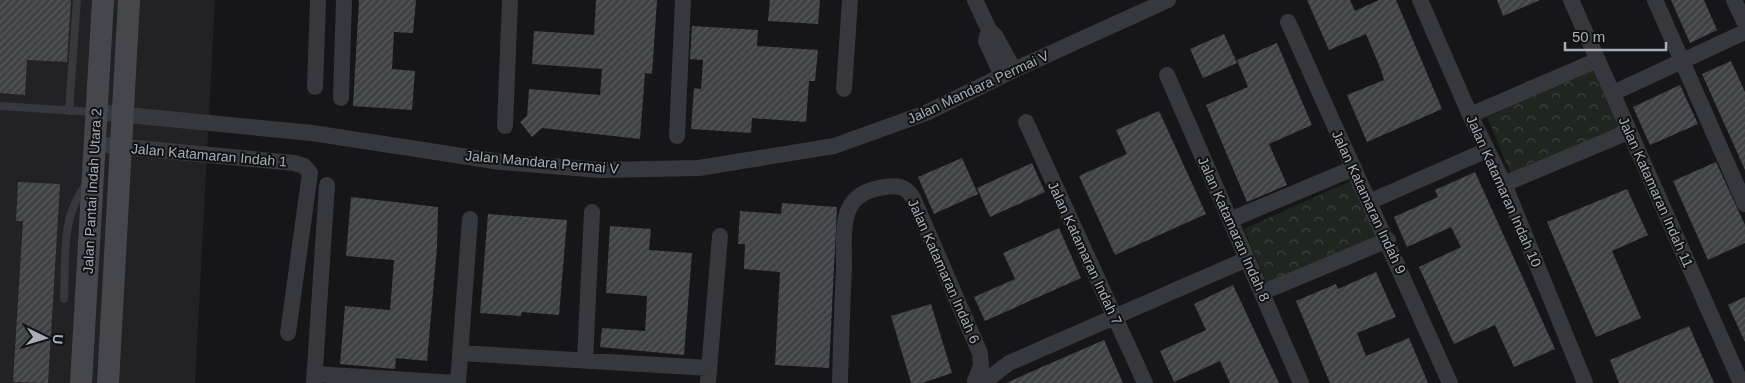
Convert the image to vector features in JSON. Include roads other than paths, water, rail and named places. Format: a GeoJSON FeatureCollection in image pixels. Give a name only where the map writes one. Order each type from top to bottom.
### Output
{"type":"FeatureCollection","features":[{"type":"Feature","properties":{"kind":"street","name":"Jalan Pantai Indah Utara 2"},"geometry":{"type":"LineString","coordinates":[[81,383],[103,0]]}},
{"type":"Feature","properties":{"kind":"street","name":"Jalan Pantai Indah Utara 2"},"geometry":{"type":"LineString","coordinates":[[108,383],[129,0]]}},
{"type":"Feature","properties":{"kind":"street"},"geometry":{"type":"LineString","coordinates":[[315,86],[318,0]]}},
{"type":"Feature","properties":{"kind":"street"},"geometry":{"type":"LineString","coordinates":[[340,98],[344,0]]}},
{"type":"Feature","properties":{"kind":"street"},"geometry":{"type":"LineString","coordinates":[[505,126],[510,0]]}},
{"type":"Feature","properties":{"kind":"street"},"geometry":{"type":"LineString","coordinates":[[677,136],[683,0]]}},
{"type":"Feature","properties":{"kind":"street"},"geometry":{"type":"LineString","coordinates":[[844,90],[850,0]]}},
{"type":"Feature","properties":{"kind":"street"},"geometry":{"type":"LineString","coordinates":[[975,0],[989,30],[986,40],[1008,73]]}},
{"type":"Feature","properties":{"kind":"street","name":"Jalan Mandara Permai V"},"geometry":{"type":"LineString","coordinates":[[96,112],[312,133],[501,162],[600,170],[699,168],[834,146],[926,113],[1008,73],[1168,0]]}},
{"type":"Feature","properties":{"kind":"street","name":"Jalan Katamaran Indah 10"},"geometry":{"type":"LineString","coordinates":[[1420,0],[1470,115],[1504,184],[1585,383]]}},
{"type":"Feature","properties":{"kind":"street","name":"Jalan Katamaran Indah 11"},"geometry":{"type":"LineString","coordinates":[[1571,0],[1741,383]]}},
{"type":"Feature","properties":{"kind":"street"},"geometry":{"type":"LineString","coordinates":[[1655,0],[1745,204]]}},
{"type":"Feature","properties":{"kind":"street"},"geometry":{"type":"LineString","coordinates":[[1734,0],[1745,23]]}},
{"type":"Feature","properties":{"kind":"street","name":"Jalan Katamaran Indah 9"},"geometry":{"type":"LineString","coordinates":[[1288,22],[1388,240],[1450,383]]}},
{"type":"Feature","properties":{"kind":"street"},"geometry":{"type":"LineString","coordinates":[[1613,93],[1745,32]]}},
{"type":"Feature","properties":{"kind":"street"},"geometry":{"type":"LineString","coordinates":[[1470,115],[1598,60]]}},
{"type":"Feature","properties":{"kind":"street","name":"Jalan Katamaran Indah 8"},"geometry":{"type":"LineString","coordinates":[[1167,75],[1301,383]]}},
{"type":"Feature","properties":{"kind":"street","name":"Jalan Katamaran Indah 7"},"geometry":{"type":"LineString","coordinates":[[1026,122],[1145,383]]}},
{"type":"Feature","properties":{"kind":"street"},"geometry":{"type":"LineString","coordinates":[[1504,184],[1628,132]]}},
{"type":"Feature","properties":{"kind":"street","name":"Jalan Katamaran Indah 1"},"geometry":{"type":"LineString","coordinates":[[94,144],[294,163],[304,166],[310,173],[288,333]]}},
{"type":"Feature","properties":{"kind":"street"},"geometry":{"type":"LineString","coordinates":[[1370,202],[1487,150]]}},
{"type":"Feature","properties":{"kind":"street"},"geometry":{"type":"LineString","coordinates":[[1230,220],[1354,168]]}},
{"type":"Feature","properties":{"kind":"street"},"geometry":{"type":"LineString","coordinates":[[327,185],[314,378],[457,383],[470,219]]}},
{"type":"Feature","properties":{"kind":"street","name":"Jalan Katamaran Indah 6"},"geometry":{"type":"LineString","coordinates":[[840,383],[845,235],[848,210],[856,198],[870,190],[896,186],[903,186],[908,190],[980,352],[979,382]]}},
{"type":"Feature","properties":{"kind":"street"},"geometry":{"type":"LineString","coordinates":[[585,360],[592,212]]}},
{"type":"Feature","properties":{"kind":"street"},"geometry":{"type":"LineString","coordinates":[[460,353],[585,360],[709,375],[720,236]]}},
{"type":"Feature","properties":{"kind":"street"},"geometry":{"type":"LineString","coordinates":[[1263,292],[1388,240]]}},
{"type":"Feature","properties":{"kind":"street"},"geometry":{"type":"LineString","coordinates":[[979,382],[1009,363],[1114,315],[1248,258]]}},
{"type":"Feature","properties":{"kind":"lane"},"geometry":{"type":"LineString","coordinates":[[69,110],[77,0]]}},
{"type":"Feature","properties":{"kind":"lane"},"geometry":{"type":"LineString","coordinates":[[0,106],[96,112]]}},
{"type":"Feature","properties":{"kind":"lane"},"geometry":{"type":"LineString","coordinates":[[64,299],[68,218],[80,192],[92,178]]}}]}
